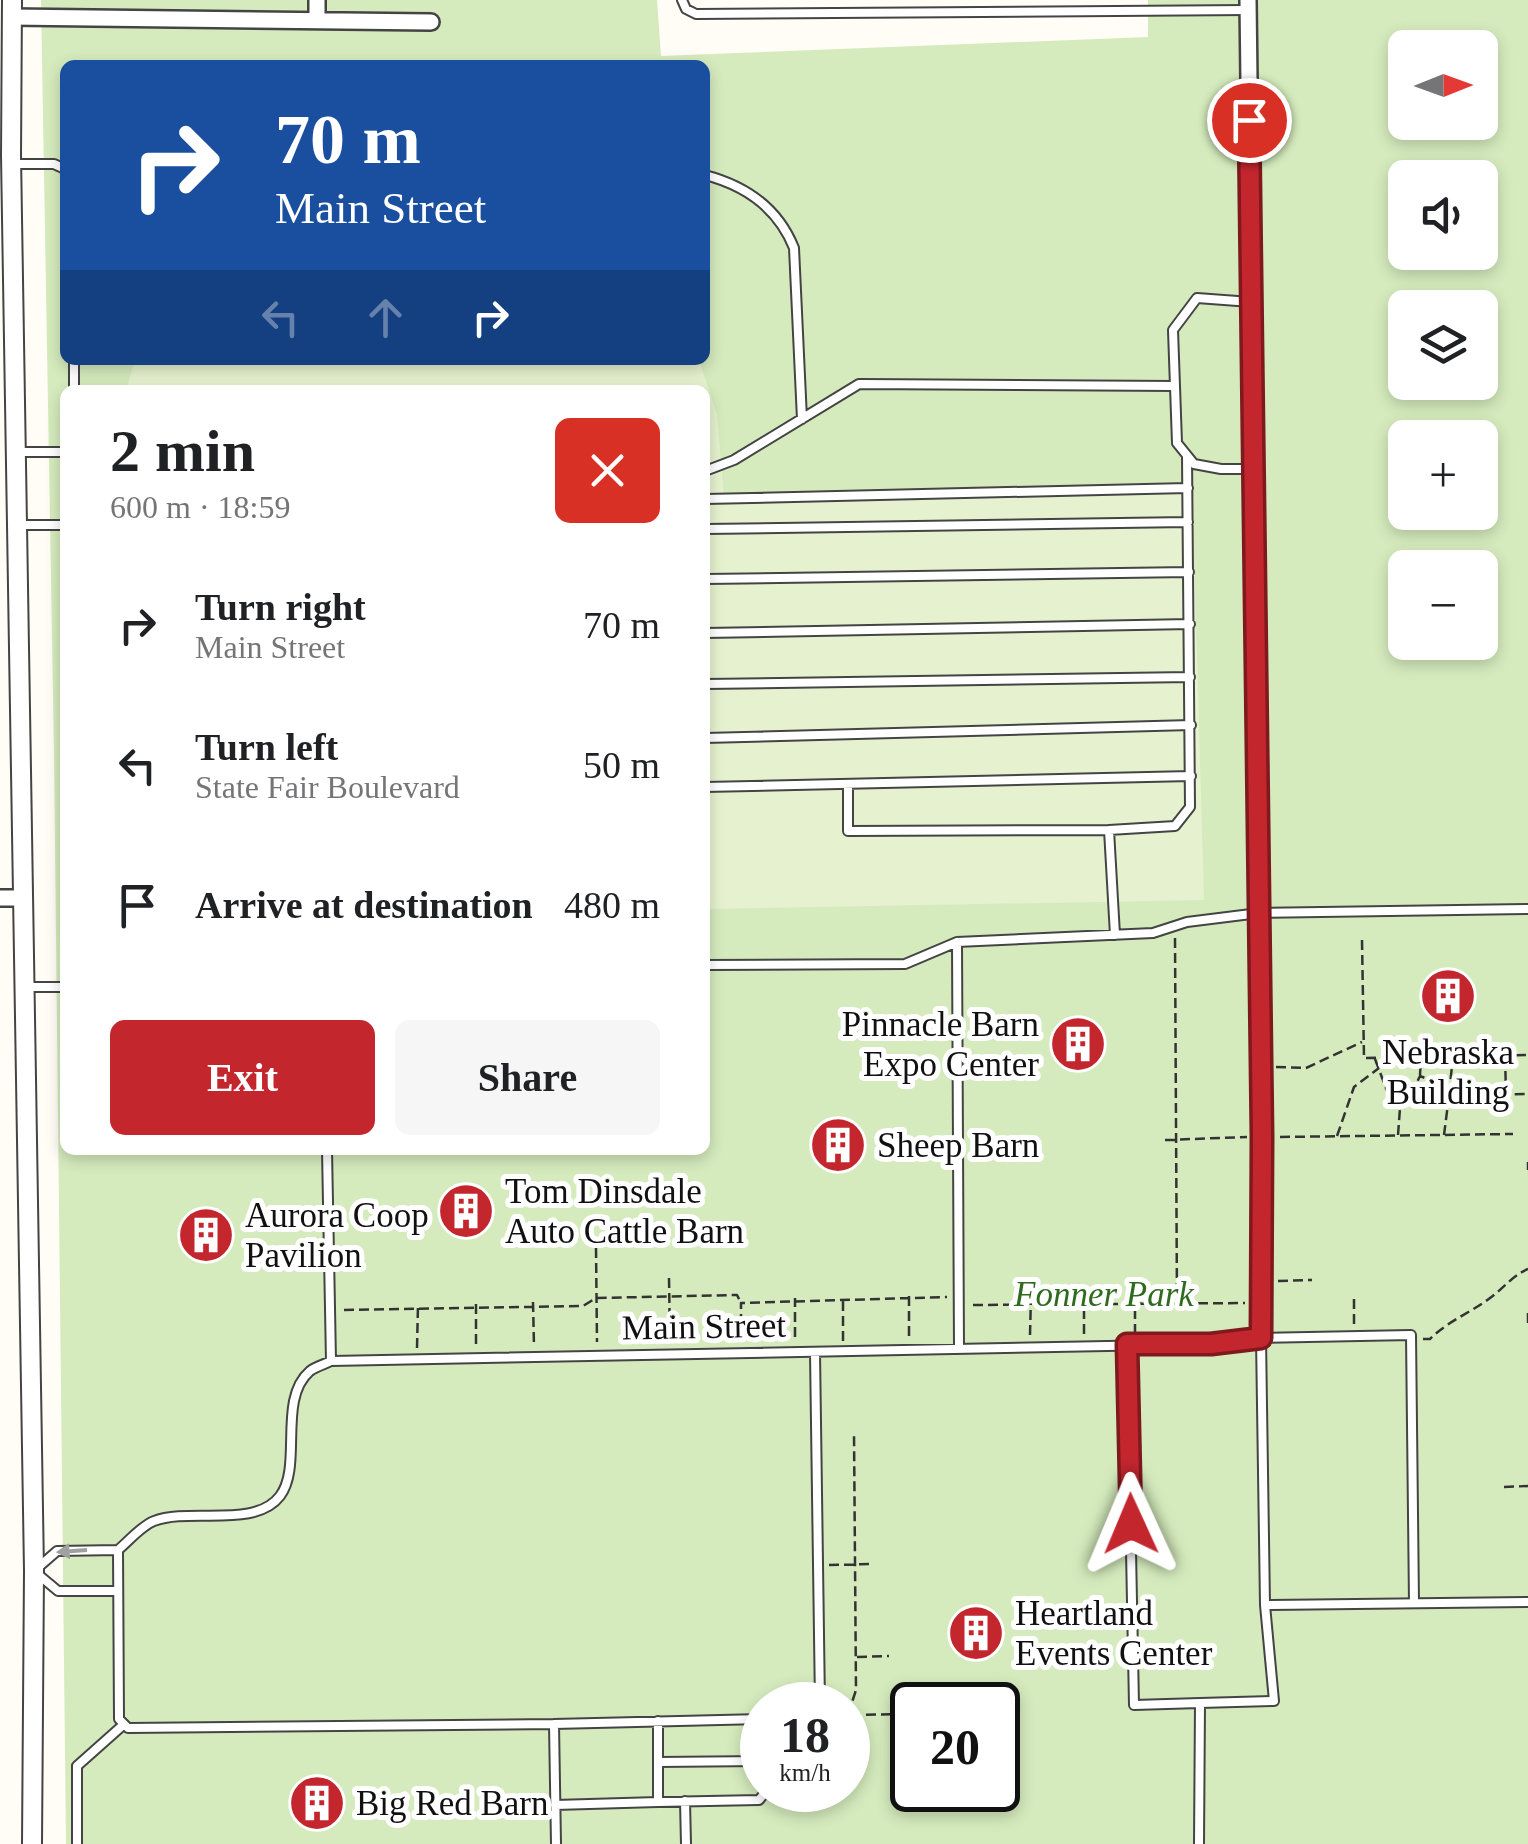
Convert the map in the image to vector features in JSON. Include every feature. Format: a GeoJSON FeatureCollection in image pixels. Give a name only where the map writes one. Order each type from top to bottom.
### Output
{"type":"FeatureCollection","features":[{"type":"Feature","properties":{"kind":"street"},"geometry":{"type":"LineString","coordinates":[[317,20],[318,0]]}},
{"type":"Feature","properties":{"kind":"street"},"geometry":{"type":"LineString","coordinates":[[1248,5],[1261,1338]]}},
{"type":"Feature","properties":{"kind":"street"},"geometry":{"type":"LineString","coordinates":[[32,1844],[34,1571],[6,62],[12,8],[431,22]]}},
{"type":"Feature","properties":{"kind":"street"},"geometry":{"type":"LineString","coordinates":[[0,898],[22,898]]}},
{"type":"Feature","properties":{"kind":"lane"},"geometry":{"type":"LineString","coordinates":[[682,0],[686,9],[696,14],[1248,5]]}},
{"type":"Feature","properties":{"kind":"lane"},"geometry":{"type":"LineString","coordinates":[[8,159],[60,167]]}},
{"type":"Feature","properties":{"kind":"lane"},"geometry":{"type":"LineString","coordinates":[[710,177],[758,197],[784,223],[794,248],[802,419]]}},
{"type":"Feature","properties":{"kind":"lane"},"geometry":{"type":"LineString","coordinates":[[1251,302],[1198,298],[1173,330],[1177,442],[1194,464],[1253,469]]}},
{"type":"Feature","properties":{"kind":"lane"},"geometry":{"type":"LineString","coordinates":[[710,469],[734,460],[859,384],[1175,386]]}},
{"type":"Feature","properties":{"kind":"lane"},"geometry":{"type":"LineString","coordinates":[[16,452],[60,452]]}},
{"type":"Feature","properties":{"kind":"lane"},"geometry":{"type":"LineString","coordinates":[[848,784],[848,831],[1175,826],[1190,807],[1187,456]]}},
{"type":"Feature","properties":{"kind":"lane"},"geometry":{"type":"LineString","coordinates":[[710,498],[1188,488]]}},
{"type":"Feature","properties":{"kind":"lane"},"geometry":{"type":"LineString","coordinates":[[710,529],[1188,522]]}},
{"type":"Feature","properties":{"kind":"lane"},"geometry":{"type":"LineString","coordinates":[[16,525],[60,525]]}},
{"type":"Feature","properties":{"kind":"lane"},"geometry":{"type":"LineString","coordinates":[[710,579],[1189,572]]}},
{"type":"Feature","properties":{"kind":"lane"},"geometry":{"type":"LineString","coordinates":[[710,633],[1190,624]]}},
{"type":"Feature","properties":{"kind":"lane"},"geometry":{"type":"LineString","coordinates":[[710,684],[1190,677]]}},
{"type":"Feature","properties":{"kind":"lane"},"geometry":{"type":"LineString","coordinates":[[710,738],[1191,725]]}},
{"type":"Feature","properties":{"kind":"lane"},"geometry":{"type":"LineString","coordinates":[[710,787],[1191,776]]}},
{"type":"Feature","properties":{"kind":"lane"},"geometry":{"type":"LineString","coordinates":[[1108,830],[1115,935]]}},
{"type":"Feature","properties":{"kind":"lane"},"geometry":{"type":"LineString","coordinates":[[710,966],[905,964],[957,942],[1153,933],[1224,916],[1259,913],[1528,909]]}},
{"type":"Feature","properties":{"kind":"lane"},"geometry":{"type":"LineString","coordinates":[[957,942],[959,1348]]}},
{"type":"Feature","properties":{"kind":"lane"},"geometry":{"type":"LineString","coordinates":[[24,987],[60,987]]}},
{"type":"Feature","properties":{"kind":"lane"},"geometry":{"type":"LineString","coordinates":[[118,1591],[58,1591],[34,1571],[58,1550],[118,1550],[151,1522],[176,1516],[255,1513],[268,1508],[288,1480],[297,1393],[308,1372],[331,1361],[327,1155]]}},
{"type":"Feature","properties":{"kind":"lane","name":"Main Street"},"geometry":{"type":"LineString","coordinates":[[331,1361],[1211,1344],[1261,1338],[1354,1336],[1412,1338]]}},
{"type":"Feature","properties":{"kind":"lane"},"geometry":{"type":"LineString","coordinates":[[1131,1344],[1134,1704],[1274,1701],[1265,1605],[1261,1338]]}},
{"type":"Feature","properties":{"kind":"lane"},"geometry":{"type":"LineString","coordinates":[[1412,1338],[1414,1603]]}},
{"type":"Feature","properties":{"kind":"lane"},"geometry":{"type":"LineString","coordinates":[[815,1352],[820,1682]]}},
{"type":"Feature","properties":{"kind":"lane"},"geometry":{"type":"LineString","coordinates":[[118,1550],[119,1720],[128,1728],[740,1719]]}},
{"type":"Feature","properties":{"kind":"lane"},"geometry":{"type":"LineString","coordinates":[[1265,1605],[1528,1602]]}},
{"type":"Feature","properties":{"kind":"lane"},"geometry":{"type":"LineString","coordinates":[[1200,1703],[1200,1844]]}},
{"type":"Feature","properties":{"kind":"lane"},"geometry":{"type":"LineString","coordinates":[[658,1721],[658,1802]]}},
{"type":"Feature","properties":{"kind":"lane"},"geometry":{"type":"LineString","coordinates":[[554,1724],[556,1844]]}},
{"type":"Feature","properties":{"kind":"lane"},"geometry":{"type":"LineString","coordinates":[[77,1844],[77,1766],[122,1726]]}},
{"type":"Feature","properties":{"kind":"lane"},"geometry":{"type":"LineString","coordinates":[[658,1762],[740,1761]]}},
{"type":"Feature","properties":{"kind":"lane"},"geometry":{"type":"LineString","coordinates":[[555,1805],[740,1800]]}},
{"type":"Feature","properties":{"kind":"lane"},"geometry":{"type":"LineString","coordinates":[[686,1801],[686,1844]]}},
{"type":"Feature","properties":{"kind":"path"},"geometry":{"type":"LineString","coordinates":[[1175,926],[1176,1303]]}},
{"type":"Feature","properties":{"kind":"path"},"geometry":{"type":"LineString","coordinates":[[1362,940],[1364,1058],[1528,1054]]}},
{"type":"Feature","properties":{"kind":"path"},"geometry":{"type":"LineString","coordinates":[[1260,1067],[1306,1068],[1364,1042]]}},
{"type":"Feature","properties":{"kind":"path"},"geometry":{"type":"LineString","coordinates":[[1505,1055],[1506,1094]]}},
{"type":"Feature","properties":{"kind":"path"},"geometry":{"type":"LineString","coordinates":[[1444,1134],[1453,1056]]}},
{"type":"Feature","properties":{"kind":"path"},"geometry":{"type":"LineString","coordinates":[[1398,1135],[1400,1108],[1420,1076],[1421,1057]]}},
{"type":"Feature","properties":{"kind":"path"},"geometry":{"type":"LineString","coordinates":[[1374,1058],[1390,1099],[1400,1108]]}},
{"type":"Feature","properties":{"kind":"path"},"geometry":{"type":"LineString","coordinates":[[1337,1136],[1354,1087],[1379,1068]]}},
{"type":"Feature","properties":{"kind":"path"},"geometry":{"type":"LineString","coordinates":[[1420,1076],[1440,1084],[1448,1096]]}},
{"type":"Feature","properties":{"kind":"path"},"geometry":{"type":"LineString","coordinates":[[1448,1096],[1528,1094]]}},
{"type":"Feature","properties":{"kind":"path"},"geometry":{"type":"LineString","coordinates":[[1165,1140],[1514,1134]]}},
{"type":"Feature","properties":{"kind":"path"},"geometry":{"type":"LineString","coordinates":[[1528,1162],[1528,1170]]}},
{"type":"Feature","properties":{"kind":"path"},"geometry":{"type":"LineString","coordinates":[[596,1248],[598,1356]]}},
{"type":"Feature","properties":{"kind":"path"},"geometry":{"type":"LineString","coordinates":[[1412,1338],[1430,1339],[1446,1324],[1487,1301],[1514,1275],[1528,1269]]}},
{"type":"Feature","properties":{"kind":"path"},"geometry":{"type":"LineString","coordinates":[[669,1278],[670,1354]]}},
{"type":"Feature","properties":{"kind":"path"},"geometry":{"type":"LineString","coordinates":[[1261,1282],[1312,1280]]}},
{"type":"Feature","properties":{"kind":"path"},"geometry":{"type":"LineString","coordinates":[[1084,1294],[1084,1345]]}},
{"type":"Feature","properties":{"kind":"path"},"geometry":{"type":"LineString","coordinates":[[1131,1344],[1134,1294]]}},
{"type":"Feature","properties":{"kind":"path"},"geometry":{"type":"LineString","coordinates":[[1354,1294],[1354,1336]]}},
{"type":"Feature","properties":{"kind":"path"},"geometry":{"type":"LineString","coordinates":[[330,1310],[583,1306],[596,1298],[737,1295],[741,1302],[741,1353]]}},
{"type":"Feature","properties":{"kind":"path"},"geometry":{"type":"LineString","coordinates":[[1030,1295],[1030,1347]]}},
{"type":"Feature","properties":{"kind":"path"},"geometry":{"type":"LineString","coordinates":[[909,1297],[910,1350]]}},
{"type":"Feature","properties":{"kind":"path"},"geometry":{"type":"LineString","coordinates":[[741,1302],[909,1297],[1030,1305],[1261,1302]]}},
{"type":"Feature","properties":{"kind":"path"},"geometry":{"type":"LineString","coordinates":[[843,1299],[843,1351]]}},
{"type":"Feature","properties":{"kind":"path"},"geometry":{"type":"LineString","coordinates":[[795,1300],[795,1352]]}},
{"type":"Feature","properties":{"kind":"path"},"geometry":{"type":"LineString","coordinates":[[533,1304],[534,1357]]}},
{"type":"Feature","properties":{"kind":"path"},"geometry":{"type":"LineString","coordinates":[[476,1306],[476,1358]]}},
{"type":"Feature","properties":{"kind":"path"},"geometry":{"type":"LineString","coordinates":[[417,1359],[418,1307]]}},
{"type":"Feature","properties":{"kind":"path"},"geometry":{"type":"LineString","coordinates":[[1528,1313],[1528,1324]]}},
{"type":"Feature","properties":{"kind":"path"},"geometry":{"type":"LineString","coordinates":[[854,1432],[856,1682]]}},
{"type":"Feature","properties":{"kind":"path"},"geometry":{"type":"LineString","coordinates":[[1504,1487],[1528,1486]]}},
{"type":"Feature","properties":{"kind":"path"},"geometry":{"type":"LineString","coordinates":[[818,1565],[870,1564]]}},
{"type":"Feature","properties":{"kind":"path"},"geometry":{"type":"LineString","coordinates":[[856,1658],[888,1656]]}},
{"type":"Feature","properties":{"kind":"green space","name":"Fonner Park"},"geometry":{"type":"Polygon","coordinates":[[[41,0],[657,0],[661,56],[1148,37],[1148,0],[1528,0],[1528,1844],[66,1844],[41,0]]]}},
{"type":"Feature","properties":{"kind":"green space"},"geometry":{"type":"Polygon","coordinates":[[[134,365],[701,365],[707,385],[128,385],[134,365]]]}},
{"type":"Feature","properties":{"kind":"green space"},"geometry":{"type":"Polygon","coordinates":[[[710,394],[717,415],[724,497],[1192,485],[1204,900],[710,909],[710,394]]]}},
{"type":"Feature","properties":{"kind":"place","name":"Nebraska Building"},"geometry":{"type":"Point","coordinates":[1448,996]}},
{"type":"Feature","properties":{"kind":"place","name":"Pinnacle Barn Expo Center"},"geometry":{"type":"Point","coordinates":[1078,1044]}},
{"type":"Feature","properties":{"kind":"place","name":"Sheep Barn"},"geometry":{"type":"Point","coordinates":[838,1145]}},
{"type":"Feature","properties":{"kind":"place","name":"Tom Dinsdale Auto Cattle Barn"},"geometry":{"type":"Point","coordinates":[466,1211]}},
{"type":"Feature","properties":{"kind":"place","name":"Aurora Coop Pavilion"},"geometry":{"type":"Point","coordinates":[206,1235]}},
{"type":"Feature","properties":{"kind":"place","name":"Heartland Events Center"},"geometry":{"type":"Point","coordinates":[976,1633]}},
{"type":"Feature","properties":{"kind":"place","name":"Big Red Barn"},"geometry":{"type":"Point","coordinates":[317,1803]}},
{"type":"Feature","properties":{"kind":"route"},"geometry":{"type":"LineString","coordinates":[[1131,1524],[1127,1344],[1211,1344],[1261,1338],[1249,120]]}}]}
